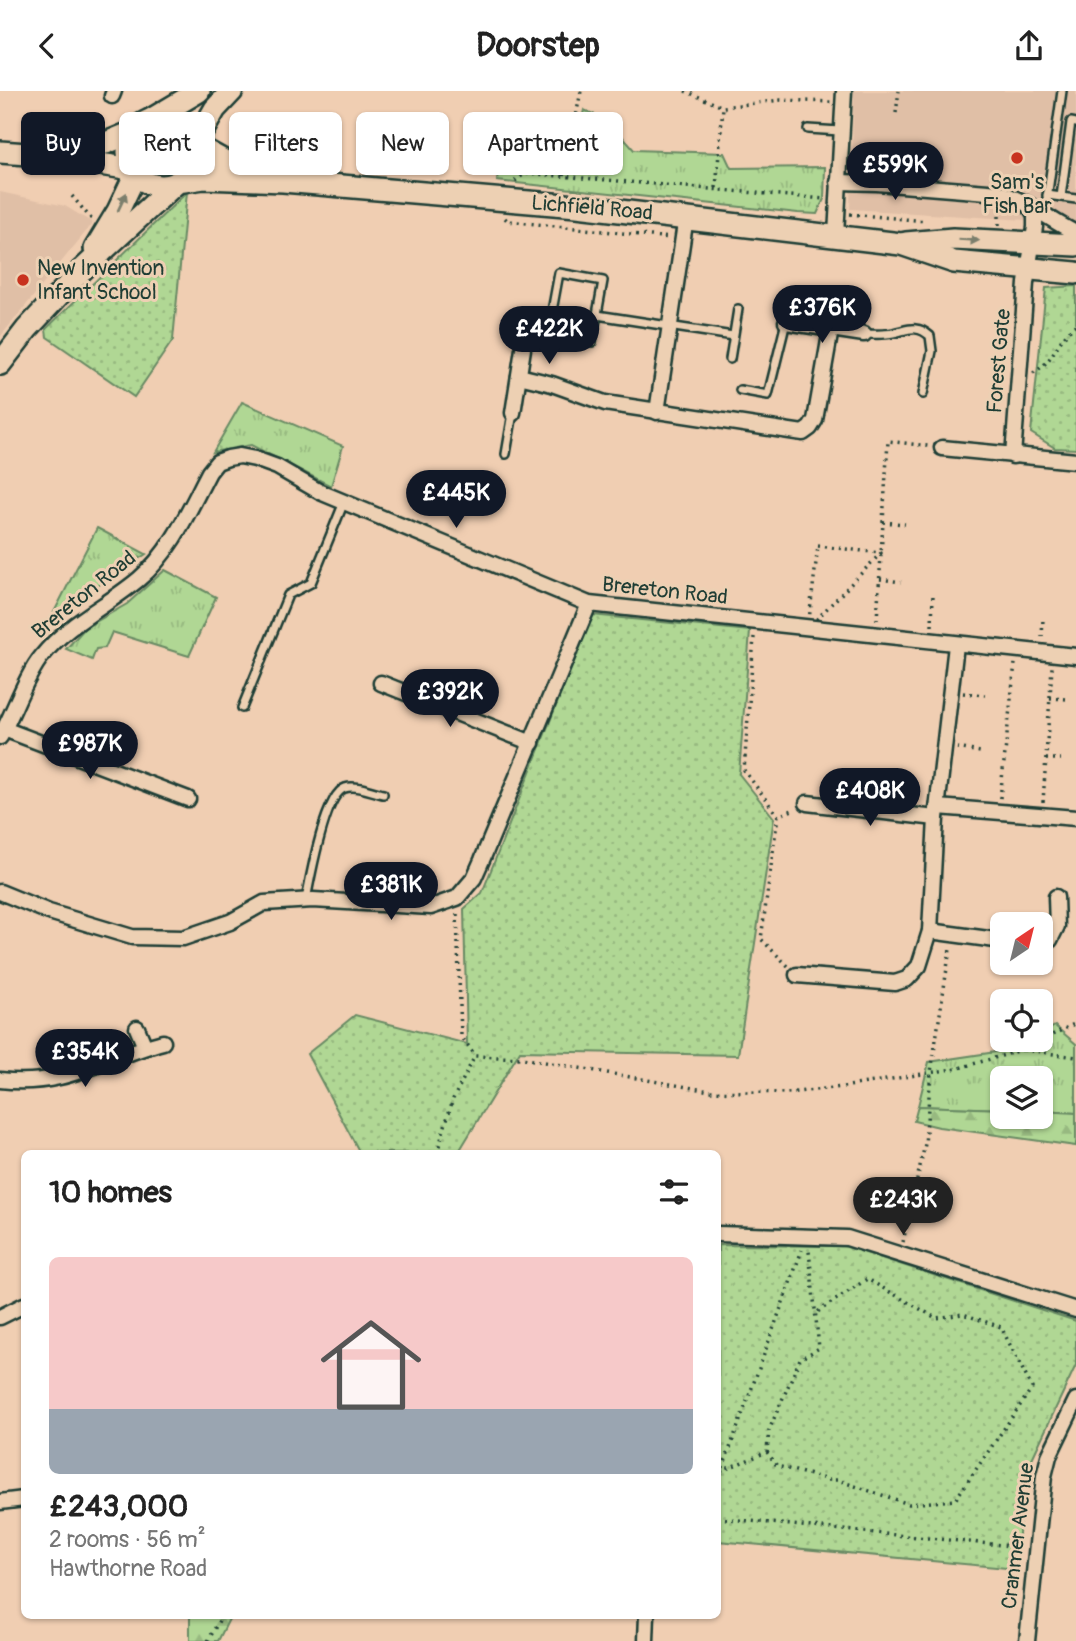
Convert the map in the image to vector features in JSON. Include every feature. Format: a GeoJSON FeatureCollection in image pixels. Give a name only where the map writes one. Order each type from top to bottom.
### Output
{"type":"FeatureCollection","features":[{"type":"Feature","properties":{"kind":"main road"},"geometry":{"type":"LineString","coordinates":[[164,112],[199,91]]}},
{"type":"Feature","properties":{"kind":"main road"},"geometry":{"type":"LineString","coordinates":[[213,112],[232,91]]}},
{"type":"Feature","properties":{"kind":"main road"},"geometry":{"type":"LineString","coordinates":[[0,152],[21,154]]}},
{"type":"Feature","properties":{"kind":"main road","name":"Lichfield Road"},"geometry":{"type":"LineString","coordinates":[[215,156],[283,181]]}},
{"type":"Feature","properties":{"kind":"main road"},"geometry":{"type":"LineString","coordinates":[[80,271],[118,211],[132,175]]}},
{"type":"Feature","properties":{"kind":"main road"},"geometry":{"type":"LineString","coordinates":[[138,175],[147,183],[157,186],[176,183]]}},
{"type":"Feature","properties":{"kind":"main road"},"geometry":{"type":"LineString","coordinates":[[0,364],[80,271],[185,175]]}},
{"type":"Feature","properties":{"kind":"main road","name":"Lichfield Road"},"geometry":{"type":"LineString","coordinates":[[176,183],[204,179],[283,181],[686,217],[901,244],[954,263],[1076,273]]}},
{"type":"Feature","properties":{"kind":"main road","name":"Lichfield Road"},"geometry":{"type":"LineString","coordinates":[[901,244],[953,239],[1076,244]]}},
{"type":"Feature","properties":{"kind":"street"},"geometry":{"type":"LineString","coordinates":[[836,235],[844,97]]}},
{"type":"Feature","properties":{"kind":"street"},"geometry":{"type":"LineString","coordinates":[[838,183],[877,183],[1000,193],[1019,198],[1076,233]]}},
{"type":"Feature","properties":{"kind":"street","name":"Forest Gate"},"geometry":{"type":"LineString","coordinates":[[1013,456],[1035,215],[1029,205]]}},
{"type":"Feature","properties":{"kind":"street"},"geometry":{"type":"LineString","coordinates":[[657,412],[686,217]]}},
{"type":"Feature","properties":{"kind":"street"},"geometry":{"type":"LineString","coordinates":[[786,321],[864,334]]}},
{"type":"Feature","properties":{"kind":"street"},"geometry":{"type":"LineString","coordinates":[[519,376],[552,384],[605,403],[803,433],[815,420],[831,329]]}},
{"type":"Feature","properties":{"kind":"street"},"geometry":{"type":"LineString","coordinates":[[513,412],[523,349]]}},
{"type":"Feature","properties":{"kind":"street"},"geometry":{"type":"LineString","coordinates":[[943,448],[1076,461]]}},
{"type":"Feature","properties":{"kind":"street","name":"Brereton Road"},"geometry":{"type":"LineString","coordinates":[[2,733],[40,658],[63,634],[138,580],[157,562],[169,547],[209,472],[217,462],[240,456],[277,467],[320,492],[589,604],[1076,656]]}},
{"type":"Feature","properties":{"kind":"street"},"geometry":{"type":"LineString","coordinates":[[0,892],[49,912],[132,937],[183,938],[230,922],[264,903],[306,901],[431,907],[457,898],[474,879],[589,604]]}},
{"type":"Feature","properties":{"kind":"street"},"geometry":{"type":"LineString","coordinates":[[797,975],[895,983],[907,979],[919,966],[930,931],[937,812],[956,645]]}},
{"type":"Feature","properties":{"kind":"street"},"geometry":{"type":"LineString","coordinates":[[381,683],[532,743]]}},
{"type":"Feature","properties":{"kind":"street"},"geometry":{"type":"LineString","coordinates":[[2,733],[188,800]]}},
{"type":"Feature","properties":{"kind":"street"},"geometry":{"type":"LineString","coordinates":[[807,803],[1076,818]]}},
{"type":"Feature","properties":{"kind":"street"},"geometry":{"type":"LineString","coordinates":[[1054,932],[1057,926],[1056,897]]}},
{"type":"Feature","properties":{"kind":"street"},"geometry":{"type":"LineString","coordinates":[[930,931],[990,939]]}},
{"type":"Feature","properties":{"kind":"street"},"geometry":{"type":"LineString","coordinates":[[137,1028],[145,1047]]}},
{"type":"Feature","properties":{"kind":"street"},"geometry":{"type":"LineString","coordinates":[[0,1080],[23,1083],[46,1081],[71,1075],[163,1042]]}},
{"type":"Feature","properties":{"kind":"street"},"geometry":{"type":"LineString","coordinates":[[721,1234],[847,1238],[1076,1310]]}},
{"type":"Feature","properties":{"kind":"street"},"geometry":{"type":"LineString","coordinates":[[0,1317],[21,1306]]}},
{"type":"Feature","properties":{"kind":"street","name":"Cranmer Avenue"},"geometry":{"type":"LineString","coordinates":[[1027,1641],[1044,1476],[1049,1456],[1076,1400]]}},
{"type":"Feature","properties":{"kind":"street"},"geometry":{"type":"LineString","coordinates":[[0,1502],[21,1499]]}},
{"type":"Feature","properties":{"kind":"street"},"geometry":{"type":"LineString","coordinates":[[646,1641],[647,1619]]}},
{"type":"Feature","properties":{"kind":"lane"},"geometry":{"type":"LineString","coordinates":[[1045,213],[1062,91]]}},
{"type":"Feature","properties":{"kind":"lane"},"geometry":{"type":"LineString","coordinates":[[1061,197],[1071,122],[1076,123]]}},
{"type":"Feature","properties":{"kind":"lane"},"geometry":{"type":"LineString","coordinates":[[808,129],[840,131]]}},
{"type":"Feature","properties":{"kind":"lane"},"geometry":{"type":"LineString","coordinates":[[1047,195],[1076,199]]}},
{"type":"Feature","properties":{"kind":"lane"},"geometry":{"type":"LineString","coordinates":[[550,322],[559,274],[603,281],[592,342]]}},
{"type":"Feature","properties":{"kind":"lane"},"geometry":{"type":"LineString","coordinates":[[730,359],[738,309]]}},
{"type":"Feature","properties":{"kind":"lane"},"geometry":{"type":"LineString","coordinates":[[597,315],[733,336]]}},
{"type":"Feature","properties":{"kind":"lane"},"geometry":{"type":"LineString","coordinates":[[740,390],[768,395],[786,321]]}},
{"type":"Feature","properties":{"kind":"lane"},"geometry":{"type":"LineString","coordinates":[[864,334],[888,334],[914,328],[923,330],[930,336],[932,351],[923,394]]}},
{"type":"Feature","properties":{"kind":"lane"},"geometry":{"type":"LineString","coordinates":[[506,454],[513,412]]}},
{"type":"Feature","properties":{"kind":"lane"},"geometry":{"type":"LineString","coordinates":[[242,708],[288,596],[311,583],[344,502]]}},
{"type":"Feature","properties":{"kind":"lane"},"geometry":{"type":"LineString","coordinates":[[306,901],[318,840],[337,793],[352,787],[383,794]]}},
{"type":"Feature","properties":{"kind":"path"},"geometry":{"type":"LineString","coordinates":[[564,176],[581,91]]}},
{"type":"Feature","properties":{"kind":"path"},"geometry":{"type":"LineString","coordinates":[[685,91],[723,107],[781,100],[844,97]]}},
{"type":"Feature","properties":{"kind":"path"},"geometry":{"type":"LineString","coordinates":[[896,113],[899,91]]}},
{"type":"Feature","properties":{"kind":"path"},"geometry":{"type":"LineString","coordinates":[[716,189],[723,107]]}},
{"type":"Feature","properties":{"kind":"path"},"geometry":{"type":"LineString","coordinates":[[510,185],[526,173],[844,200],[844,213],[937,222]]}},
{"type":"Feature","properties":{"kind":"path"},"geometry":{"type":"LineString","coordinates":[[999,226],[1000,193]]}},
{"type":"Feature","properties":{"kind":"path"},"geometry":{"type":"LineString","coordinates":[[72,197],[97,225]]}},
{"type":"Feature","properties":{"kind":"path"},"geometry":{"type":"LineString","coordinates":[[502,216],[508,221],[683,239]]}},
{"type":"Feature","properties":{"kind":"path"},"geometry":{"type":"LineString","coordinates":[[1018,380],[1046,366],[1059,342],[1076,325]]}},
{"type":"Feature","properties":{"kind":"path"},"geometry":{"type":"LineString","coordinates":[[876,636],[888,441],[943,448]]}},
{"type":"Feature","properties":{"kind":"path"},"geometry":{"type":"LineString","coordinates":[[883,522],[905,524]]}},
{"type":"Feature","properties":{"kind":"path"},"geometry":{"type":"LineString","coordinates":[[808,628],[818,546],[881,553]]}},
{"type":"Feature","properties":{"kind":"path"},"geometry":{"type":"LineString","coordinates":[[808,628],[881,553]]}},
{"type":"Feature","properties":{"kind":"path"},"geometry":{"type":"LineString","coordinates":[[880,579],[901,582]]}},
{"type":"Feature","properties":{"kind":"path"},"geometry":{"type":"LineString","coordinates":[[932,642],[933,594]]}},
{"type":"Feature","properties":{"kind":"path"},"geometry":{"type":"LineString","coordinates":[[756,622],[744,770],[778,816],[761,939],[797,975]]}},
{"type":"Feature","properties":{"kind":"path"},"geometry":{"type":"LineString","coordinates":[[999,812],[1016,650]]}},
{"type":"Feature","properties":{"kind":"path"},"geometry":{"type":"LineString","coordinates":[[1042,815],[1053,654]]}},
{"type":"Feature","properties":{"kind":"path"},"geometry":{"type":"LineString","coordinates":[[950,692],[985,695]]}},
{"type":"Feature","properties":{"kind":"path"},"geometry":{"type":"LineString","coordinates":[[1050,698],[1067,699]]}},
{"type":"Feature","properties":{"kind":"path"},"geometry":{"type":"LineString","coordinates":[[944,746],[980,752]]}},
{"type":"Feature","properties":{"kind":"path"},"geometry":{"type":"LineString","coordinates":[[1046,759],[1061,759]]}},
{"type":"Feature","properties":{"kind":"path"},"geometry":{"type":"LineString","coordinates":[[778,816],[807,803]]}},
{"type":"Feature","properties":{"kind":"path"},"geometry":{"type":"LineString","coordinates":[[457,898],[461,1036],[475,1056]]}},
{"type":"Feature","properties":{"kind":"path"},"geometry":{"type":"LineString","coordinates":[[900,1254],[925,1144],[932,1072],[952,935]]}},
{"type":"Feature","properties":{"kind":"path"},"geometry":{"type":"LineString","coordinates":[[1053,1034],[1076,1023]]}},
{"type":"Feature","properties":{"kind":"path"},"geometry":{"type":"LineString","coordinates":[[475,1056],[522,1058],[710,1091],[787,1093],[843,1087],[959,1068],[1012,1052]]}},
{"type":"Feature","properties":{"kind":"path"},"geometry":{"type":"LineString","coordinates":[[1042,1052],[1076,1057]]}},
{"type":"Feature","properties":{"kind":"path"},"geometry":{"type":"LineString","coordinates":[[438,1150],[453,1099],[475,1056]]}},
{"type":"Feature","properties":{"kind":"path"},"geometry":{"type":"LineString","coordinates":[[807,1237],[816,1313],[821,1346],[800,1359],[769,1430],[767,1453],[777,1466],[829,1481],[837,1480],[909,1504],[955,1500],[1032,1388],[1001,1327],[963,1314],[936,1318],[867,1279],[816,1313]]}},
{"type":"Feature","properties":{"kind":"path"},"geometry":{"type":"LineString","coordinates":[[721,1471],[807,1237]]}},
{"type":"Feature","properties":{"kind":"path"},"geometry":{"type":"LineString","coordinates":[[721,1471],[767,1453]]}},
{"type":"Feature","properties":{"kind":"path"},"geometry":{"type":"LineString","coordinates":[[721,1518],[1035,1548]]}},
{"type":"Feature","properties":{"kind":"path"},"geometry":{"type":"LineString","coordinates":[[208,1641],[220,1619]]}},
{"type":"Feature","properties":{"kind":"shaded area"},"geometry":{"type":"Polygon","coordinates":[[[854,91],[1076,91],[1076,223],[850,209],[854,91]]]}},
{"type":"Feature","properties":{"kind":"shaded area","name":"New Invention Infant School"},"geometry":{"type":"Polygon","coordinates":[[[0,192],[65,206],[93,223],[0,337],[0,192]]]}},
{"type":"Feature","properties":{"kind":"green space"},"geometry":{"type":"Polygon","coordinates":[[[623,137],[634,150],[724,153],[731,168],[825,167],[824,199],[817,214],[497,181],[498,175],[623,175],[623,137]]]}},
{"type":"Feature","properties":{"kind":"green space"},"geometry":{"type":"Polygon","coordinates":[[[187,192],[173,340],[134,397],[47,337],[46,329],[187,192]]]}},
{"type":"Feature","properties":{"kind":"green space"},"geometry":{"type":"Polygon","coordinates":[[[1076,286],[1076,449],[1055,448],[1031,433],[1046,288],[1076,286]]]}},
{"type":"Feature","properties":{"kind":"green space"},"geometry":{"type":"Polygon","coordinates":[[[242,402],[343,446],[331,486],[251,445],[213,452],[242,402]]]}},
{"type":"Feature","properties":{"kind":"green space"},"geometry":{"type":"Polygon","coordinates":[[[97,528],[146,554],[108,578],[48,624],[97,528]]]}},
{"type":"Feature","properties":{"kind":"green space"},"geometry":{"type":"Polygon","coordinates":[[[165,570],[216,597],[189,656],[112,632],[105,648],[96,649],[92,660],[66,649],[85,628],[127,604],[165,570]]]}},
{"type":"Feature","properties":{"kind":"green space"},"geometry":{"type":"Polygon","coordinates":[[[592,615],[750,631],[739,774],[774,818],[738,1055],[520,1051],[460,1150],[358,1150],[307,1054],[355,1015],[467,1044],[464,909],[482,893],[592,615]]]}},
{"type":"Feature","properties":{"kind":"green space"},"geometry":{"type":"Polygon","coordinates":[[[1055,1026],[1076,1044],[1076,1113],[1053,1112],[1053,1066],[990,1066],[990,1109],[918,1106],[929,1062],[996,1052],[1053,1052],[1055,1026]]]}},
{"type":"Feature","properties":{"kind":"green space"},"geometry":{"type":"Polygon","coordinates":[[[918,1106],[990,1109],[990,1129],[1053,1129],[1053,1112],[1076,1113],[1076,1146],[939,1127],[914,1121],[918,1106]]]}},
{"type":"Feature","properties":{"kind":"green space"},"geometry":{"type":"Polygon","coordinates":[[[721,1245],[844,1246],[1076,1321],[1076,1365],[1022,1480],[1017,1569],[721,1541],[721,1245]]]}},
{"type":"Feature","properties":{"kind":"green space"},"geometry":{"type":"Polygon","coordinates":[[[190,1619],[229,1619],[218,1641],[190,1641],[190,1619]]]}},
{"type":"Feature","properties":{"kind":"place","name":"Sam's Fish Bar"},"geometry":{"type":"Point","coordinates":[1017,158]}},
{"type":"Feature","properties":{"kind":"place","name":"New Invention Infant School"},"geometry":{"type":"Point","coordinates":[23,280]}}]}
